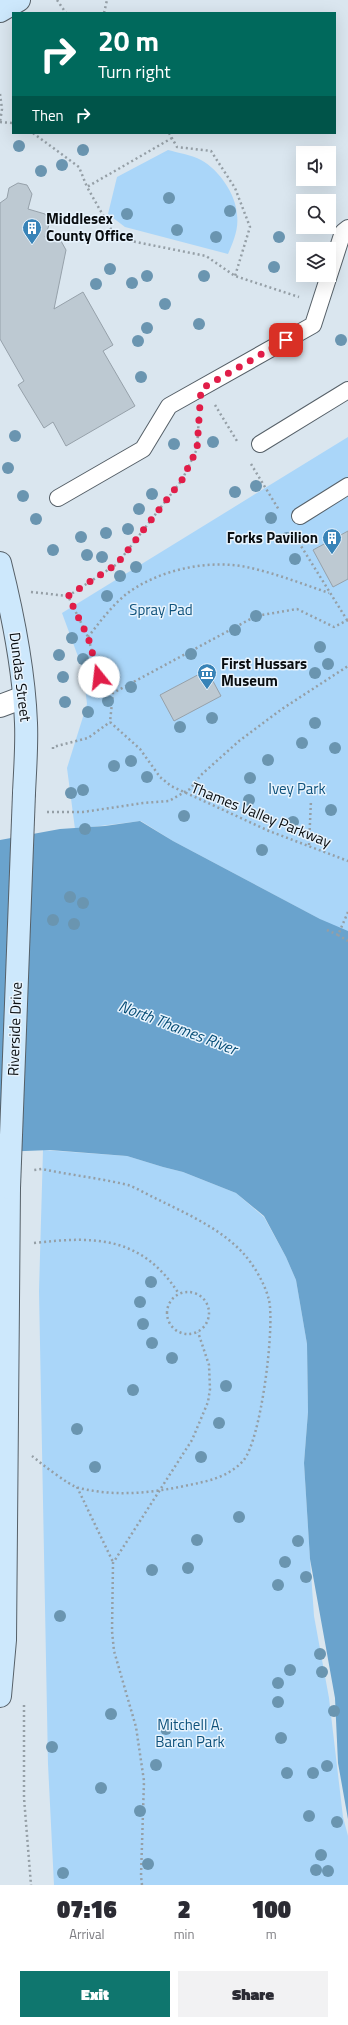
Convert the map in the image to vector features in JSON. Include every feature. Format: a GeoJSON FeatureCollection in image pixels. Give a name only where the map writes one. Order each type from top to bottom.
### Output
{"type":"FeatureCollection","features":[{"type":"Feature","properties":{"kind":"main road"},"geometry":{"type":"LineString","coordinates":[[0,11],[19,0]]}},
{"type":"Feature","properties":{"kind":"main road","name":"Dundas Street"},"geometry":{"type":"LineString","coordinates":[[0,563],[6,589],[24,697],[26,750],[24,793]]}},
{"type":"Feature","properties":{"kind":"main road","name":"Riverside Drive"},"geometry":{"type":"LineString","coordinates":[[0,1696],[4,1640],[9,1188],[24,793]]}},
{"type":"Feature","properties":{"kind":"street"},"geometry":{"type":"LineString","coordinates":[[0,706],[24,697]]}},
{"type":"Feature","properties":{"kind":"lane"},"geometry":{"type":"LineString","coordinates":[[58,498],[143,449],[169,406],[313,325],[343,232],[348,228]]}},
{"type":"Feature","properties":{"kind":"lane"},"geometry":{"type":"LineString","coordinates":[[260,444],[348,390]]}},
{"type":"Feature","properties":{"kind":"lane"},"geometry":{"type":"LineString","coordinates":[[300,516],[348,486]]}},
{"type":"Feature","properties":{"kind":"path"},"geometry":{"type":"LineString","coordinates":[[57,0],[65,12]]}},
{"type":"Feature","properties":{"kind":"path"},"geometry":{"type":"LineString","coordinates":[[104,12],[107,0]]}},
{"type":"Feature","properties":{"kind":"path"},"geometry":{"type":"LineString","coordinates":[[0,94],[2,109],[0,122],[12,124]]}},
{"type":"Feature","properties":{"kind":"path"},"geometry":{"type":"LineString","coordinates":[[34,134],[79,167],[116,238],[206,256],[235,276],[320,303]]}},
{"type":"Feature","properties":{"kind":"path"},"geometry":{"type":"LineString","coordinates":[[170,134],[177,147],[211,151],[235,188],[250,227],[235,276]]}},
{"type":"Feature","properties":{"kind":"path"},"geometry":{"type":"LineString","coordinates":[[88,186],[172,138]]}},
{"type":"Feature","properties":{"kind":"path"},"geometry":{"type":"LineString","coordinates":[[203,388],[241,447]]}},
{"type":"Feature","properties":{"kind":"path"},"geometry":{"type":"LineString","coordinates":[[6,589],[68,596],[117,564],[182,480],[197,449],[203,388]]}},
{"type":"Feature","properties":{"kind":"path"},"geometry":{"type":"LineString","coordinates":[[249,460],[280,510]]}},
{"type":"Feature","properties":{"kind":"path"},"geometry":{"type":"LineString","coordinates":[[113,694],[256,616],[296,609],[334,627],[348,620],[294,535]]}},
{"type":"Feature","properties":{"kind":"path"},"geometry":{"type":"LineString","coordinates":[[88,637],[104,616],[124,596],[166,573],[199,566],[216,565],[250,567],[330,593]]}},
{"type":"Feature","properties":{"kind":"path"},"geometry":{"type":"LineString","coordinates":[[53,747],[88,738],[110,722],[113,694],[99,677],[88,637],[68,596]]}},
{"type":"Feature","properties":{"kind":"path"},"geometry":{"type":"LineString","coordinates":[[110,722],[140,749],[160,777],[183,793],[190,789],[201,775],[245,737],[282,709],[348,666]]}},
{"type":"Feature","properties":{"kind":"path","name":"Thames Valley Parkway"},"geometry":{"type":"LineString","coordinates":[[45,812],[83,812],[143,802],[170,801],[183,793],[270,831],[348,861]]}},
{"type":"Feature","properties":{"kind":"path"},"geometry":{"type":"LineString","coordinates":[[309,845],[311,800]]}},
{"type":"Feature","properties":{"kind":"path"},"geometry":{"type":"LineString","coordinates":[[338,935],[348,912]]}},
{"type":"Feature","properties":{"kind":"path"},"geometry":{"type":"LineString","coordinates":[[327,930],[348,941]]}},
{"type":"Feature","properties":{"kind":"path"},"geometry":{"type":"LineString","coordinates":[[28,1170],[42,1169],[130,1186],[195,1218],[221,1235],[243,1253],[264,1287],[269,1300],[270,1314],[266,1384],[250,1449],[245,1459],[237,1467],[215,1479],[158,1492],[123,1494],[77,1487],[29,1454]]}},
{"type":"Feature","properties":{"kind":"path"},"geometry":{"type":"LineString","coordinates":[[30,1243],[72,1238],[108,1241],[128,1248],[147,1259],[162,1271],[179,1294]]}},
{"type":"Feature","properties":{"kind":"path"},"geometry":{"type":"LineString","coordinates":[[186,1292],[200,1296],[208,1307],[208,1321],[198,1332],[185,1334],[179,1332],[169,1323],[167,1316],[169,1303],[179,1294],[186,1292]]}},
{"type":"Feature","properties":{"kind":"path"},"geometry":{"type":"LineString","coordinates":[[113,1563],[192,1440],[208,1402],[210,1389],[209,1365],[198,1332]]}},
{"type":"Feature","properties":{"kind":"path"},"geometry":{"type":"LineString","coordinates":[[77,1487],[113,1563],[112,1631],[114,1651],[136,1727],[144,1781],[142,1885]]}},
{"type":"Feature","properties":{"kind":"green space"},"geometry":{"type":"Polygon","coordinates":[[[168,150],[194,157],[208,164],[220,176],[230,191],[236,207],[237,225],[228,254],[125,227],[108,214],[117,177],[168,150]]]}},
{"type":"Feature","properties":{"kind":"green space","name":"Ivey Park"},"geometry":{"type":"Polygon","coordinates":[[[348,437],[348,934],[173,841],[141,821],[75,829],[67,768],[87,704],[83,670],[62,613],[348,437]]]}},
{"type":"Feature","properties":{"kind":"green space","name":"Mitchell A. Baran Park"},"geometry":{"type":"Polygon","coordinates":[[[43,1150],[127,1156],[183,1172],[236,1193],[264,1217],[286,1257],[296,1280],[307,1344],[308,1412],[304,1463],[314,1616],[329,1698],[343,1817],[348,1836],[348,1885],[54,1885],[48,1764],[39,1291],[43,1150]]]}},
{"type":"Feature","properties":{"kind":"water","name":"North Thames River"},"geometry":{"type":"Polygon","coordinates":[[[140,821],[173,841],[320,919],[348,931],[348,1819],[338,1763],[335,1698],[310,1559],[304,1463],[308,1412],[307,1344],[296,1280],[286,1257],[264,1216],[236,1193],[183,1172],[127,1156],[50,1150],[0,1152],[0,840],[60,829],[105,826],[140,821]]]}},
{"type":"Feature","properties":{"kind":"building"},"geometry":{"type":"Polygon","coordinates":[[[18,183],[27,185],[32,194],[28,209],[45,214],[50,222],[45,237],[61,241],[66,250],[54,309],[83,292],[113,345],[103,351],[135,406],[66,446],[53,422],[44,428],[18,385],[24,381],[0,339],[0,203],[7,198],[9,188],[18,183]]]}},
{"type":"Feature","properties":{"kind":"building","name":"Forks Pavilion"},"geometry":{"type":"Polygon","coordinates":[[[348,531],[348,579],[333,587],[313,550],[348,531]]]}},
{"type":"Feature","properties":{"kind":"building"},"geometry":{"type":"Polygon","coordinates":[[[207,670],[221,696],[174,721],[160,695],[207,670]]]}},
{"type":"Feature","properties":{"kind":"place","name":"Middlesex County Office"},"geometry":{"type":"Point","coordinates":[32,245]}},
{"type":"Feature","properties":{"kind":"place","name":"Forks Pavilion"},"geometry":{"type":"Point","coordinates":[332,555]}},
{"type":"Feature","properties":{"kind":"place","name":"First Hussars Museum"},"geometry":{"type":"Point","coordinates":[207,690]}},
{"type":"Feature","properties":{"kind":"route"},"geometry":{"type":"LineString","coordinates":[[99,677],[88,637],[68,596],[117,564],[182,480],[197,449],[201,389],[286,340]]}},
{"type":"Feature","properties":{"kind":"park label","name":"Spray Pad"},"geometry":{"type":"Point","coordinates":[161,610]}}]}
